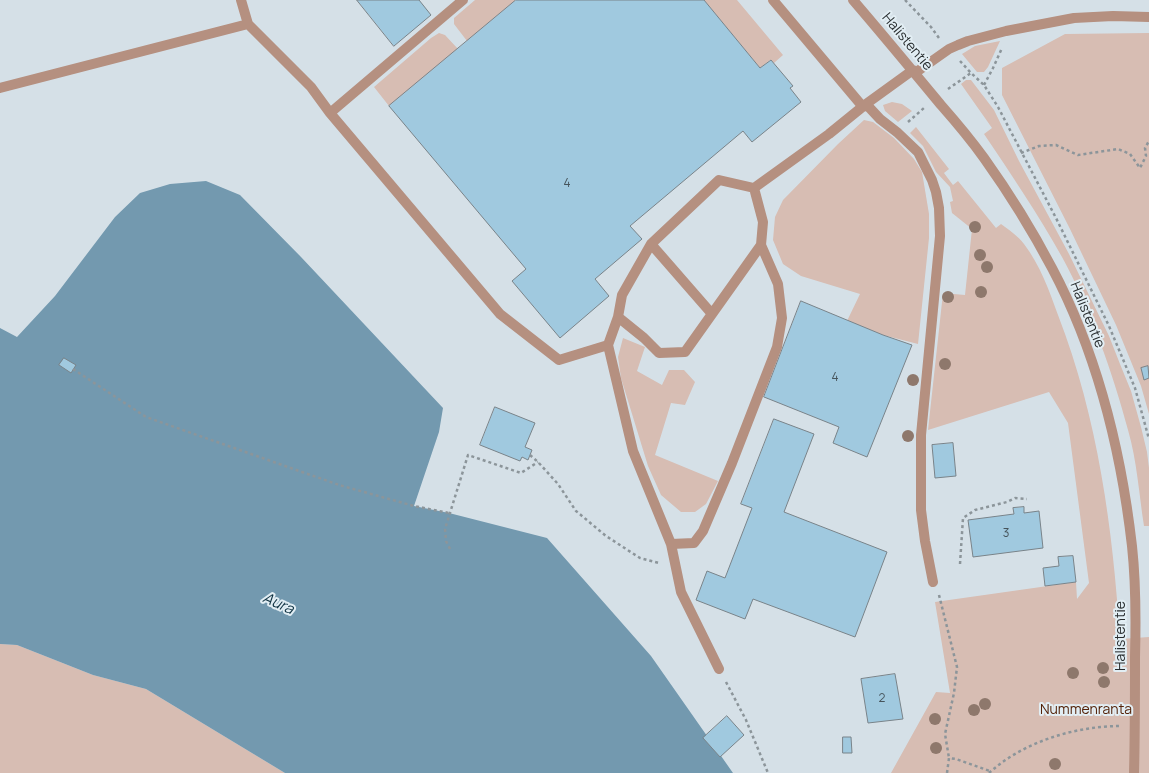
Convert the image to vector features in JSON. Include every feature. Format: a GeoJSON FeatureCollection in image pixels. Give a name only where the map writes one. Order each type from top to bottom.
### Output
{"type":"FeatureCollection","features":[{"type":"Feature","properties":{"kind":"street"},"geometry":{"type":"LineString","coordinates":[[242,0],[248,24],[311,87],[330,113],[500,314],[558,360],[608,345]]}},
{"type":"Feature","properties":{"kind":"street"},"geometry":{"type":"LineString","coordinates":[[330,113],[463,0]]}},
{"type":"Feature","properties":{"kind":"street"},"geometry":{"type":"LineString","coordinates":[[773,0],[865,106],[907,140],[918,152],[932,180],[940,208],[940,236],[921,434],[921,510],[925,541],[934,582]]}},
{"type":"Feature","properties":{"kind":"street","name":"Halistentie"},"geometry":{"type":"LineString","coordinates":[[853,0],[972,142],[1020,211],[1053,269],[1086,344],[1114,436],[1128,512],[1132,548],[1136,619],[1134,773]]}},
{"type":"Feature","properties":{"kind":"street"},"geometry":{"type":"LineString","coordinates":[[719,669],[681,592],[671,544],[633,451],[608,345],[618,317],[622,295],[651,244],[719,180],[754,188],[865,106],[949,49],[968,41],[1006,31],[1074,18],[1113,16],[1149,17]]}},
{"type":"Feature","properties":{"kind":"street"},"geometry":{"type":"LineString","coordinates":[[0,88],[248,24]]}},
{"type":"Feature","properties":{"kind":"street"},"geometry":{"type":"LineString","coordinates":[[671,544],[694,543],[703,531],[732,463],[776,347],[782,318],[778,284],[761,245],[763,222],[754,188]]}},
{"type":"Feature","properties":{"kind":"street"},"geometry":{"type":"LineString","coordinates":[[651,244],[712,314]]}},
{"type":"Feature","properties":{"kind":"street"},"geometry":{"type":"LineString","coordinates":[[618,317],[644,338],[659,353],[685,352],[761,245]]}},
{"type":"Feature","properties":{"kind":"path"},"geometry":{"type":"LineString","coordinates":[[905,0],[931,27],[940,40]]}},
{"type":"Feature","properties":{"kind":"path"},"geometry":{"type":"LineString","coordinates":[[984,85],[1005,39],[1006,31]]}},
{"type":"Feature","properties":{"kind":"path"},"geometry":{"type":"LineString","coordinates":[[957,58],[970,73],[984,85],[998,106],[1056,218],[1109,326],[1135,388],[1149,439]]}},
{"type":"Feature","properties":{"kind":"path"},"geometry":{"type":"LineString","coordinates":[[950,87],[970,73]]}},
{"type":"Feature","properties":{"kind":"path"},"geometry":{"type":"LineString","coordinates":[[910,120],[916,115]]}},
{"type":"Feature","properties":{"kind":"path"},"geometry":{"type":"LineString","coordinates":[[1021,153],[1039,146],[1056,145],[1078,155],[1118,149],[1130,154],[1140,168],[1146,156],[1145,148],[1149,141]]}},
{"type":"Feature","properties":{"kind":"path"},"geometry":{"type":"LineString","coordinates":[[74,369],[146,417],[339,484],[414,506],[449,513]]}},
{"type":"Feature","properties":{"kind":"path"},"geometry":{"type":"LineString","coordinates":[[450,549],[446,541],[445,529],[468,455],[521,473],[538,462]]}},
{"type":"Feature","properties":{"kind":"path"},"geometry":{"type":"LineString","coordinates":[[530,455],[558,484],[576,511],[606,536],[640,558],[677,567]]}},
{"type":"Feature","properties":{"kind":"path"},"geometry":{"type":"LineString","coordinates":[[960,564],[963,518],[975,510],[1008,502],[1015,498],[1027,498]]}},
{"type":"Feature","properties":{"kind":"path"},"geometry":{"type":"LineString","coordinates":[[934,582],[940,599],[956,667],[954,693],[945,734],[949,758],[947,767],[948,773]]}},
{"type":"Feature","properties":{"kind":"path"},"geometry":{"type":"LineString","coordinates":[[719,669],[746,720],[768,773]]}},
{"type":"Feature","properties":{"kind":"path"},"geometry":{"type":"LineString","coordinates":[[949,758],[956,759],[989,772],[1014,755],[1058,734],[1089,728],[1127,726]]}},
{"type":"Feature","properties":{"kind":"green space"},"geometry":{"type":"Polygon","coordinates":[[[475,0],[516,0],[467,41],[454,24],[454,18],[475,0]]]}},
{"type":"Feature","properties":{"kind":"green space"},"geometry":{"type":"Polygon","coordinates":[[[704,0],[737,0],[783,55],[774,63],[770,60],[760,68],[704,0]]]}},
{"type":"Feature","properties":{"kind":"green space"},"geometry":{"type":"Polygon","coordinates":[[[439,33],[445,35],[458,49],[389,106],[374,87],[431,38],[439,33]]]}},
{"type":"Feature","properties":{"kind":"green space"},"geometry":{"type":"Polygon","coordinates":[[[1149,33],[1149,414],[1141,386],[1116,325],[1070,229],[1002,95],[1002,68],[1065,34],[1149,33]]]}},
{"type":"Feature","properties":{"kind":"green space"},"geometry":{"type":"Polygon","coordinates":[[[1000,41],[988,67],[984,72],[977,72],[962,54],[975,46],[1000,41]]]}},
{"type":"Feature","properties":{"kind":"green space"},"geometry":{"type":"Polygon","coordinates":[[[966,80],[971,80],[994,110],[1019,161],[1069,254],[1109,336],[1131,391],[1147,452],[1149,468],[1149,526],[1144,526],[1136,466],[1128,430],[1108,364],[1091,319],[1072,277],[1053,241],[984,134],[992,128],[961,84],[966,80]]]}},
{"type":"Feature","properties":{"kind":"green space"},"geometry":{"type":"Polygon","coordinates":[[[892,102],[902,104],[912,111],[898,122],[885,111],[883,105],[892,102]]]}},
{"type":"Feature","properties":{"kind":"green space"},"geometry":{"type":"Polygon","coordinates":[[[864,120],[873,122],[894,138],[914,159],[922,172],[929,214],[929,238],[918,344],[883,335],[847,321],[860,294],[801,276],[783,264],[773,240],[775,217],[783,200],[864,120]]]}},
{"type":"Feature","properties":{"kind":"green space","name":"Nummenranta"},"geometry":{"type":"Polygon","coordinates":[[[916,127],[949,169],[944,173],[953,185],[958,181],[996,228],[1001,224],[1024,244],[1030,252],[1048,287],[1072,354],[1084,394],[1093,434],[1108,515],[1120,639],[1149,637],[1149,773],[891,773],[936,692],[950,693],[935,602],[1076,582],[1077,599],[1089,583],[1068,423],[1049,392],[928,430],[943,293],[965,295],[972,229],[952,213],[950,202],[953,201],[950,187],[936,172],[923,146],[910,133],[916,127]]]}},
{"type":"Feature","properties":{"kind":"green space"},"geometry":{"type":"Polygon","coordinates":[[[623,338],[645,347],[637,371],[662,385],[669,370],[684,370],[695,382],[685,405],[671,403],[655,455],[718,481],[706,504],[695,512],[681,512],[661,495],[648,466],[621,378],[618,357],[623,338]]]}},
{"type":"Feature","properties":{"kind":"green space"},"geometry":{"type":"Polygon","coordinates":[[[0,644],[17,645],[93,675],[146,689],[285,773],[0,773],[0,644]]]}},
{"type":"Feature","properties":{"kind":"water","name":"Aura"},"geometry":{"type":"Polygon","coordinates":[[[206,181],[240,195],[301,257],[443,408],[439,432],[414,506],[449,513],[547,538],[651,656],[733,773],[285,773],[146,689],[93,675],[17,645],[0,644],[0,328],[17,337],[55,296],[115,217],[140,193],[170,184],[206,181]]]}},
{"type":"Feature","properties":{"kind":"building"},"geometry":{"type":"Polygon","coordinates":[[[357,0],[419,0],[431,15],[394,46],[357,0]]]}},
{"type":"Feature","properties":{"kind":"building"},"geometry":{"type":"Polygon","coordinates":[[[516,0],[704,0],[760,68],[771,60],[793,86],[790,88],[801,102],[752,142],[743,131],[630,226],[642,239],[595,279],[609,296],[560,338],[512,281],[526,269],[389,106],[516,0]]]}},
{"type":"Feature","properties":{"kind":"building"},"geometry":{"type":"Polygon","coordinates":[[[801,301],[883,335],[912,345],[867,457],[833,443],[839,427],[764,397],[801,301]]]}},
{"type":"Feature","properties":{"kind":"building"},"geometry":{"type":"Polygon","coordinates":[[[64,358],[76,365],[71,373],[59,365],[64,358]]]}},
{"type":"Feature","properties":{"kind":"building"},"geometry":{"type":"Polygon","coordinates":[[[1148,366],[1149,378],[1144,380],[1141,368],[1148,366]]]}},
{"type":"Feature","properties":{"kind":"building"},"geometry":{"type":"Polygon","coordinates":[[[495,407],[535,423],[525,447],[532,450],[528,460],[522,457],[520,461],[480,445],[495,407]]]}},
{"type":"Feature","properties":{"kind":"building"},"geometry":{"type":"Polygon","coordinates":[[[774,419],[814,434],[784,512],[887,552],[855,637],[753,599],[745,619],[696,600],[707,571],[725,578],[752,508],[741,504],[774,419]]]}},
{"type":"Feature","properties":{"kind":"building"},"geometry":{"type":"Polygon","coordinates":[[[953,443],[956,476],[935,478],[932,445],[953,443]]]}},
{"type":"Feature","properties":{"kind":"building"},"geometry":{"type":"Polygon","coordinates":[[[1024,507],[1024,513],[1039,511],[1043,548],[973,557],[968,520],[1014,514],[1013,508],[1024,507]]]}},
{"type":"Feature","properties":{"kind":"building"},"geometry":{"type":"Polygon","coordinates":[[[1073,556],[1076,582],[1045,586],[1043,568],[1059,566],[1058,557],[1073,556]]]}},
{"type":"Feature","properties":{"kind":"building"},"geometry":{"type":"Polygon","coordinates":[[[895,674],[903,719],[868,723],[861,679],[895,674]]]}},
{"type":"Feature","properties":{"kind":"building"},"geometry":{"type":"Polygon","coordinates":[[[727,716],[744,735],[720,757],[703,738],[727,716]]]}},
{"type":"Feature","properties":{"kind":"building"},"geometry":{"type":"Polygon","coordinates":[[[843,737],[851,737],[852,753],[843,753],[843,737]]]}}]}
